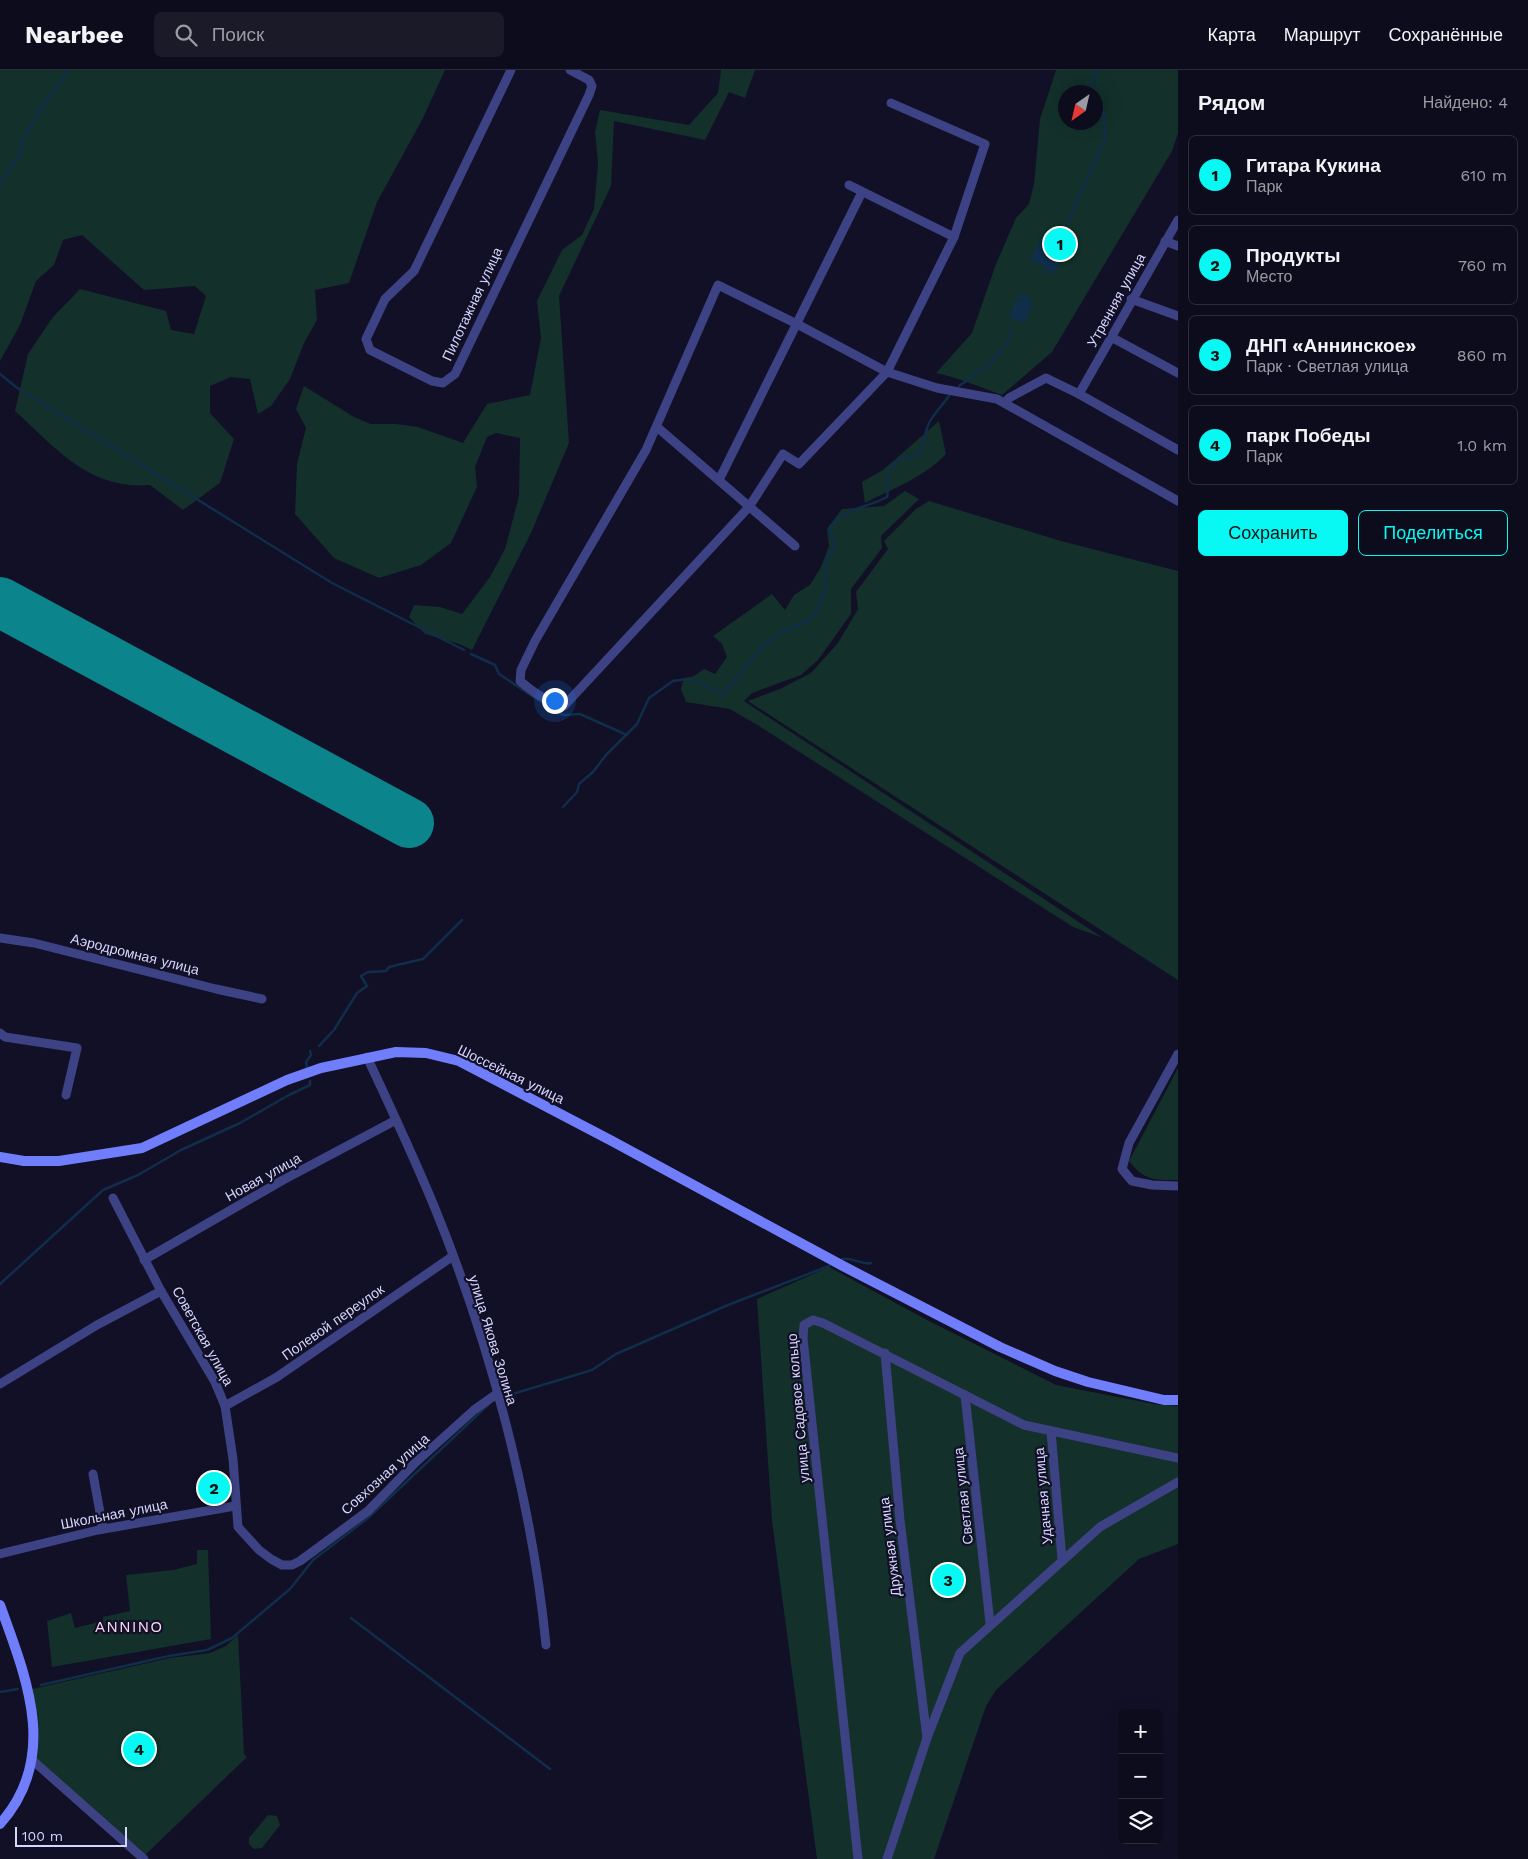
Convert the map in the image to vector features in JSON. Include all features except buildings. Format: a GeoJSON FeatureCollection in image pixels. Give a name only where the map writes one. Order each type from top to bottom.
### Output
{"type":"FeatureCollection","features":[{"type":"Feature","properties":{"kind":"main road","name":"Шоссейная улица"},"geometry":{"type":"LineString","coordinates":[[0,1157],[24,1161],[59,1162],[142,1148],[288,1080],[321,1068],[396,1052],[426,1052],[459,1061],[612,1140],[843,1266],[1000,1347],[1055,1371],[1164,1400],[1178,1400]]}},
{"type":"Feature","properties":{"kind":"main road"},"geometry":{"type":"LineString","coordinates":[[0,1605],[26,1680],[31,1701],[33,1724],[31,1760],[24,1787],[0,1824]]}},
{"type":"Feature","properties":{"kind":"street","name":"Пилотажная улица"},"geometry":{"type":"LineString","coordinates":[[511,70],[414,271],[385,299],[366,340],[370,350],[432,381],[443,383],[455,374],[589,95],[592,86],[589,80],[570,70]]}},
{"type":"Feature","properties":{"kind":"street"},"geometry":{"type":"LineString","coordinates":[[891,103],[985,144],[954,237],[886,372],[799,464],[783,454],[749,507],[564,706],[549,702],[520,681],[521,670],[535,641],[657,427],[718,286],[796,324],[886,372],[937,388],[996,399],[1178,501]]}},
{"type":"Feature","properties":{"kind":"street"},"geometry":{"type":"LineString","coordinates":[[849,185],[954,237]]}},
{"type":"Feature","properties":{"kind":"street"},"geometry":{"type":"LineString","coordinates":[[719,480],[862,192]]}},
{"type":"Feature","properties":{"kind":"street","name":"Утренняя улица"},"geometry":{"type":"LineString","coordinates":[[1079,394],[1131,299],[1178,220]]}},
{"type":"Feature","properties":{"kind":"street"},"geometry":{"type":"LineString","coordinates":[[1165,241],[1178,246]]}},
{"type":"Feature","properties":{"kind":"street"},"geometry":{"type":"LineString","coordinates":[[1131,299],[1178,316]]}},
{"type":"Feature","properties":{"kind":"street"},"geometry":{"type":"LineString","coordinates":[[1111,337],[1178,373]]}},
{"type":"Feature","properties":{"kind":"street"},"geometry":{"type":"LineString","coordinates":[[1005,404],[1009,398],[1046,378],[1079,394],[1178,450]]}},
{"type":"Feature","properties":{"kind":"street"},"geometry":{"type":"LineString","coordinates":[[657,427],[795,546]]}},
{"type":"Feature","properties":{"kind":"street","name":"Аэродромная улица"},"geometry":{"type":"LineString","coordinates":[[0,938],[34,943],[262,999]]}},
{"type":"Feature","properties":{"kind":"street"},"geometry":{"type":"LineString","coordinates":[[0,1033],[6,1037],[77,1048],[66,1095]]}},
{"type":"Feature","properties":{"kind":"street"},"geometry":{"type":"LineString","coordinates":[[1178,1054],[1129,1144],[1122,1169],[1132,1181],[1152,1185],[1178,1186]]}},
{"type":"Feature","properties":{"kind":"street","name":"улица Якова Золина"},"geometry":{"type":"LineString","coordinates":[[367,1057],[396,1120],[453,1256],[498,1392],[527,1516],[542,1604],[546,1645]]}},
{"type":"Feature","properties":{"kind":"street","name":"Новая улица"},"geometry":{"type":"LineString","coordinates":[[144,1260],[284,1180],[396,1120]]}},
{"type":"Feature","properties":{"kind":"street","name":"Советская улица"},"geometry":{"type":"LineString","coordinates":[[113,1198],[161,1291],[215,1382],[225,1406],[233,1459],[238,1527]]}},
{"type":"Feature","properties":{"kind":"street","name":"Полевой переулок"},"geometry":{"type":"LineString","coordinates":[[225,1406],[277,1377],[453,1256]]}},
{"type":"Feature","properties":{"kind":"street"},"geometry":{"type":"LineString","coordinates":[[0,1384],[96,1325],[161,1291]]}},
{"type":"Feature","properties":{"kind":"street","name":"улица Садовое кольцо"},"geometry":{"type":"LineString","coordinates":[[858,1859],[803,1338],[804,1325],[810,1321],[818,1321],[885,1353],[1024,1425],[1178,1458]]}},
{"type":"Feature","properties":{"kind":"street","name":"Дружная улица"},"geometry":{"type":"LineString","coordinates":[[885,1353],[899,1510],[927,1738]]}},
{"type":"Feature","properties":{"kind":"street","name":"Совхозная улица"},"geometry":{"type":"LineString","coordinates":[[238,1527],[259,1550],[271,1559],[282,1565],[292,1565],[300,1561],[368,1511],[416,1463],[444,1440],[474,1410],[498,1392]]}},
{"type":"Feature","properties":{"kind":"street","name":"Светлая улица"},"geometry":{"type":"LineString","coordinates":[[965,1395],[990,1623]]}},
{"type":"Feature","properties":{"kind":"street","name":"Удачная улица"},"geometry":{"type":"LineString","coordinates":[[1051,1431],[1062,1559]]}},
{"type":"Feature","properties":{"kind":"street"},"geometry":{"type":"LineString","coordinates":[[93,1474],[103,1529]]}},
{"type":"Feature","properties":{"kind":"street"},"geometry":{"type":"LineString","coordinates":[[886,1859],[956,1659],[990,1623],[1100,1527],[1178,1482]]}},
{"type":"Feature","properties":{"kind":"street","name":"Школьная улица"},"geometry":{"type":"LineString","coordinates":[[0,1554],[103,1529],[235,1506]]}},
{"type":"Feature","properties":{"kind":"street"},"geometry":{"type":"LineString","coordinates":[[31,1760],[144,1859]]}},
{"type":"Feature","properties":{"kind":"green space"},"geometry":{"type":"Polygon","coordinates":[[[0,70],[445,70],[422,120],[377,202],[349,283],[315,290],[317,320],[304,343],[290,379],[271,406],[258,414],[250,379],[231,377],[210,386],[210,413],[234,439],[220,483],[183,510],[150,485],[128,485],[109,481],[75,464],[15,411],[28,354],[53,317],[80,289],[166,311],[171,330],[194,334],[206,296],[195,286],[144,290],[82,235],[63,240],[54,265],[36,281],[20,325],[0,361],[0,70]]]}},
{"type":"Feature","properties":{"kind":"green space"},"geometry":{"type":"Polygon","coordinates":[[[721,70],[755,70],[745,98],[729,92],[705,140],[614,121],[611,186],[559,296],[569,443],[531,533],[472,650],[425,634],[409,617],[414,605],[440,607],[462,614],[490,577],[505,549],[519,496],[520,438],[496,433],[487,437],[475,467],[477,487],[451,543],[421,565],[379,578],[334,558],[295,514],[297,464],[306,428],[296,409],[304,386],[354,417],[371,424],[396,424],[418,427],[463,443],[487,404],[530,395],[541,338],[537,301],[562,250],[582,235],[594,209],[598,163],[595,132],[600,110],[689,125],[718,93],[721,70]]]}},
{"type":"Feature","properties":{"kind":"green space"},"geometry":{"type":"Polygon","coordinates":[[[1056,70],[1178,70],[1178,133],[1172,151],[1052,352],[1002,395],[936,373],[972,333],[996,264],[1016,218],[1029,204],[1034,184],[1040,119],[1056,70]]]}},
{"type":"Feature","properties":{"kind":"green space"},"geometry":{"type":"Polygon","coordinates":[[[939,421],[946,454],[928,470],[865,503],[862,482],[883,470],[939,421]]]}},
{"type":"Feature","properties":{"kind":"green space"},"geometry":{"type":"Polygon","coordinates":[[[905,491],[919,499],[881,536],[882,548],[851,589],[851,614],[818,660],[801,675],[752,693],[744,701],[1103,938],[1073,927],[730,709],[686,702],[681,689],[684,678],[694,676],[704,669],[715,674],[727,657],[722,644],[713,636],[772,594],[785,610],[794,595],[810,585],[821,567],[829,546],[827,529],[842,509],[884,506],[905,491]]]}},
{"type":"Feature","properties":{"kind":"green space"},"geometry":{"type":"Polygon","coordinates":[[[929,501],[1061,541],[1178,571],[1178,980],[748,701],[780,689],[811,673],[838,643],[858,609],[856,592],[888,549],[884,541],[916,509],[929,501]]]}},
{"type":"Feature","properties":{"kind":"green space"},"geometry":{"type":"Polygon","coordinates":[[[1178,1068],[1178,1180],[1150,1178],[1135,1168],[1129,1161],[1178,1068]]]}},
{"type":"Feature","properties":{"kind":"green space"},"geometry":{"type":"Polygon","coordinates":[[[829,1267],[927,1320],[1056,1385],[1154,1404],[1178,1406],[1178,1544],[1139,1559],[996,1690],[986,1706],[934,1859],[817,1859],[772,1521],[757,1299],[829,1267]]]}},
{"type":"Feature","properties":{"kind":"green space"},"geometry":{"type":"Polygon","coordinates":[[[197,1550],[208,1550],[211,1639],[52,1667],[47,1621],[71,1613],[75,1628],[103,1621],[103,1617],[130,1611],[126,1575],[173,1570],[197,1564],[197,1550]]]}},
{"type":"Feature","properties":{"kind":"green space"},"geometry":{"type":"Polygon","coordinates":[[[238,1635],[244,1754],[247,1757],[144,1856],[34,1758],[32,1689],[170,1658],[210,1653],[226,1646],[238,1635]]]}},
{"type":"Feature","properties":{"kind":"green space"},"geometry":{"type":"Polygon","coordinates":[[[268,1815],[277,1816],[280,1825],[262,1848],[254,1849],[249,1844],[249,1838],[268,1815]]]}},
{"type":"Feature","properties":{"kind":"water"},"geometry":{"type":"Polygon","coordinates":[[[1045,232],[1066,237],[1063,257],[1055,273],[1030,259],[1045,232]]]}},
{"type":"Feature","properties":{"kind":"water"},"geometry":{"type":"Polygon","coordinates":[[[1019,293],[1029,297],[1033,304],[1025,323],[1009,317],[1016,299],[1022,302],[1024,300],[1017,297],[1019,293]]]}},
{"type":"Feature","properties":{"kind":"waterway"},"geometry":{"type":"LineString","coordinates":[[0,183],[22,152],[21,143],[46,101],[64,77],[66,70]]}},
{"type":"Feature","properties":{"kind":"waterway"},"geometry":{"type":"LineString","coordinates":[[1092,85],[1097,70]]}},
{"type":"Feature","properties":{"kind":"waterway"},"geometry":{"type":"LineString","coordinates":[[1061,237],[1105,139],[1103,112]]}},
{"type":"Feature","properties":{"kind":"waterway"},"geometry":{"type":"LineString","coordinates":[[1045,275],[1050,266]]}},
{"type":"Feature","properties":{"kind":"waterway"},"geometry":{"type":"LineString","coordinates":[[959,386],[983,369],[998,355],[1005,347],[1011,329]]}},
{"type":"Feature","properties":{"kind":"waterway"},"geometry":{"type":"LineString","coordinates":[[0,374],[16,387],[332,583],[464,650]]}},
{"type":"Feature","properties":{"kind":"waterway"},"geometry":{"type":"LineString","coordinates":[[563,807],[577,792],[579,784],[593,772],[606,755],[637,724],[649,698],[673,681],[687,679],[698,681],[722,695],[766,643],[787,629],[807,622],[814,615],[824,593],[827,559],[834,547],[830,527],[850,511],[887,497],[889,483],[887,474],[899,458],[909,457],[920,452],[930,421],[949,396]]}},
{"type":"Feature","properties":{"kind":"waterway"},"geometry":{"type":"LineString","coordinates":[[471,654],[495,665],[499,674],[558,713],[565,715],[580,714],[627,735]]}},
{"type":"Feature","properties":{"kind":"waterway"},"geometry":{"type":"LineString","coordinates":[[319,1046],[334,1030],[357,993],[367,986],[361,976],[368,972],[386,971],[389,967],[423,959],[462,920]]}},
{"type":"Feature","properties":{"kind":"waterway"},"geometry":{"type":"LineString","coordinates":[[307,1067],[306,1062],[311,1055],[310,1051]]}},
{"type":"Feature","properties":{"kind":"waterway"},"geometry":{"type":"LineString","coordinates":[[0,1284],[103,1190],[138,1175],[181,1150],[240,1123],[310,1085],[310,1081]]}},
{"type":"Feature","properties":{"kind":"waterway"},"geometry":{"type":"LineString","coordinates":[[842,1259],[871,1263]]}},
{"type":"Feature","properties":{"kind":"waterway"},"geometry":{"type":"LineString","coordinates":[[506,1396],[592,1370],[616,1354],[728,1305],[829,1266]]}},
{"type":"Feature","properties":{"kind":"waterway"},"geometry":{"type":"LineString","coordinates":[[41,1685],[169,1656],[207,1650],[232,1638],[290,1589],[313,1560],[368,1518],[488,1405]]}},
{"type":"Feature","properties":{"kind":"waterway"},"geometry":{"type":"LineString","coordinates":[[351,1618],[550,1769]]}},
{"type":"Feature","properties":{"kind":"waterway"},"geometry":{"type":"LineString","coordinates":[[0,1692],[18,1689]]}},
{"type":"Feature","properties":{"kind":"runway"},"geometry":{"type":"LineString","coordinates":[[0,602],[409,823]]}},
{"type":"Feature","properties":{"kind":"place","name":"Гитара Кукина"},"geometry":{"type":"Point","coordinates":[1060,244]}},
{"type":"Feature","properties":{"kind":"place","name":"Продукты"},"geometry":{"type":"Point","coordinates":[214,1488]}},
{"type":"Feature","properties":{"kind":"place","name":"ДНП «Аннинское»"},"geometry":{"type":"Point","coordinates":[948,1580]}},
{"type":"Feature","properties":{"kind":"place","name":"парк Победы"},"geometry":{"type":"Point","coordinates":[139,1749]}},
{"type":"Feature","properties":{"kind":"district","name":"ANNINO"},"geometry":{"type":"Point","coordinates":[129,1626]}}]}
